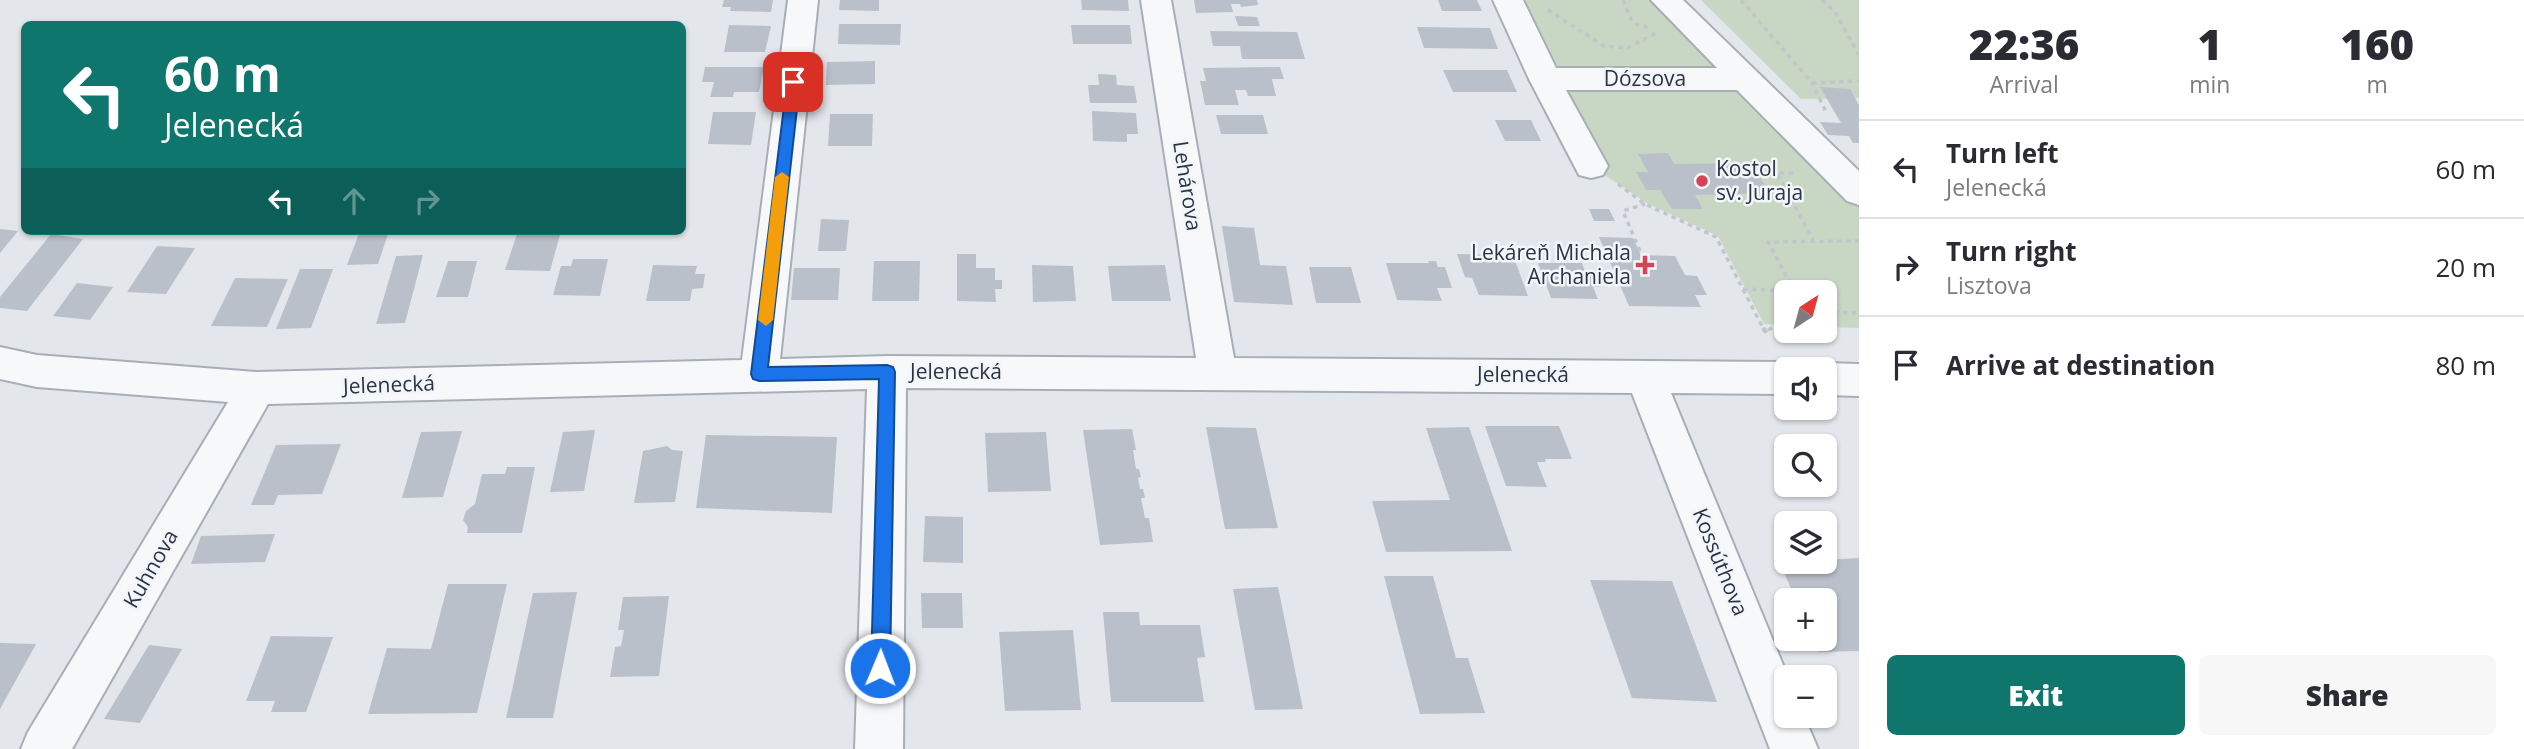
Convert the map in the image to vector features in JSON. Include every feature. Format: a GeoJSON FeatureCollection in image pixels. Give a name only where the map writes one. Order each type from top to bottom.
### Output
{"type":"FeatureCollection","features":[{"type":"Feature","properties":{"kind":"street"},"geometry":{"type":"LineString","coordinates":[[759,374],[803,0]]}},
{"type":"Feature","properties":{"kind":"street","name":"Lehárova"},"geometry":{"type":"LineString","coordinates":[[1156,0],[1217,372]]}},
{"type":"Feature","properties":{"kind":"street"},"geometry":{"type":"LineString","coordinates":[[1508,0],[1545,79],[1591,166]]}},
{"type":"Feature","properties":{"kind":"street"},"geometry":{"type":"LineString","coordinates":[[1666,0],[1859,192]]}},
{"type":"Feature","properties":{"kind":"street","name":"Dózsova"},"geometry":{"type":"LineString","coordinates":[[1545,79],[1744,79]]}},
{"type":"Feature","properties":{"kind":"street","name":"Jelenecká"},"geometry":{"type":"LineString","coordinates":[[0,363],[37,371],[257,388],[887,372],[1217,372],[1774,378]]}},
{"type":"Feature","properties":{"kind":"street"},"geometry":{"type":"LineString","coordinates":[[878,749],[887,372]]}},
{"type":"Feature","properties":{"kind":"street","name":"Kossúthova"},"geometry":{"type":"LineString","coordinates":[[1645,376],[1794,749]]}},
{"type":"Feature","properties":{"kind":"street"},"geometry":{"type":"LineString","coordinates":[[1837,379],[1859,380]]}},
{"type":"Feature","properties":{"kind":"street","name":"Kuhnova"},"geometry":{"type":"LineString","coordinates":[[45,749],[257,388]]}},
{"type":"Feature","properties":{"kind":"path"},"geometry":{"type":"LineString","coordinates":[[1623,0],[1633,23],[1669,33]]}},
{"type":"Feature","properties":{"kind":"path"},"geometry":{"type":"LineString","coordinates":[[1741,0],[1812,83],[1828,116]]}},
{"type":"Feature","properties":{"kind":"path"},"geometry":{"type":"LineString","coordinates":[[1822,0],[1835,12],[1859,55]]}},
{"type":"Feature","properties":{"kind":"path"},"geometry":{"type":"LineString","coordinates":[[1545,7],[1604,46],[1627,48],[1660,32]]}},
{"type":"Feature","properties":{"kind":"path"},"geometry":{"type":"LineString","coordinates":[[1812,83],[1859,81]]}},
{"type":"Feature","properties":{"kind":"path"},"geometry":{"type":"LineString","coordinates":[[1591,166],[1646,204],[1716,237],[1765,331],[1774,326]]}},
{"type":"Feature","properties":{"kind":"path"},"geometry":{"type":"LineString","coordinates":[[1777,173],[1813,241]]}},
{"type":"Feature","properties":{"kind":"path"},"geometry":{"type":"LineString","coordinates":[[1640,251],[1623,211],[1646,204]]}},
{"type":"Feature","properties":{"kind":"path"},"geometry":{"type":"LineString","coordinates":[[1789,280],[1768,242],[1859,241]]}},
{"type":"Feature","properties":{"kind":"path"},"geometry":{"type":"LineString","coordinates":[[1742,289],[1774,291]]}},
{"type":"Feature","properties":{"kind":"path"},"geometry":{"type":"LineString","coordinates":[[1838,312],[1859,313]]}},
{"type":"Feature","properties":{"kind":"green space"},"geometry":{"type":"Polygon","coordinates":[[[1508,0],[1653,0],[1859,202],[1859,328],[1838,327],[1838,280],[1774,280],[1774,324],[1764,324],[1718,236],[1647,203],[1591,166],[1508,0]]]}},
{"type":"Feature","properties":{"kind":"green space"},"geometry":{"type":"Polygon","coordinates":[[[1701,0],[1859,0],[1859,98],[1801,99],[1701,0]]]}},
{"type":"Feature","properties":{"kind":"building"},"geometry":{"type":"Polygon","coordinates":[[[724,0],[773,0],[771,12],[730,11],[731,7],[722,7],[724,0]]]}},
{"type":"Feature","properties":{"kind":"building"},"geometry":{"type":"Polygon","coordinates":[[[840,0],[879,0],[879,11],[839,10],[840,0]]]}},
{"type":"Feature","properties":{"kind":"building"},"geometry":{"type":"Polygon","coordinates":[[[1081,0],[1128,0],[1129,11],[1082,10],[1081,0]]]}},
{"type":"Feature","properties":{"kind":"building"},"geometry":{"type":"Polygon","coordinates":[[[1194,0],[1257,0],[1258,5],[1241,7],[1240,4],[1231,4],[1233,12],[1196,13],[1194,0]]]}},
{"type":"Feature","properties":{"kind":"building"},"geometry":{"type":"Polygon","coordinates":[[[1438,0],[1477,0],[1482,11],[1442,11],[1438,0]]]}},
{"type":"Feature","properties":{"kind":"building"},"geometry":{"type":"Polygon","coordinates":[[[1235,16],[1257,17],[1260,26],[1238,26],[1235,16]]]}},
{"type":"Feature","properties":{"kind":"building"},"geometry":{"type":"Polygon","coordinates":[[[839,24],[901,24],[900,45],[838,44],[839,24]]]}},
{"type":"Feature","properties":{"kind":"building"},"geometry":{"type":"Polygon","coordinates":[[[729,25],[771,26],[765,52],[724,52],[729,25]]]}},
{"type":"Feature","properties":{"kind":"building"},"geometry":{"type":"Polygon","coordinates":[[[1071,25],[1130,25],[1132,44],[1073,44],[1071,25]]]}},
{"type":"Feature","properties":{"kind":"building"},"geometry":{"type":"Polygon","coordinates":[[[1417,27],[1490,28],[1498,49],[1424,48],[1417,27]]]}},
{"type":"Feature","properties":{"kind":"building"},"geometry":{"type":"Polygon","coordinates":[[[1210,31],[1297,32],[1305,59],[1242,59],[1240,46],[1213,46],[1210,31]]]}},
{"type":"Feature","properties":{"kind":"building"},"geometry":{"type":"Polygon","coordinates":[[[875,61],[875,84],[826,85],[827,62],[875,61]]]}},
{"type":"Feature","properties":{"kind":"building"},"geometry":{"type":"Polygon","coordinates":[[[705,67],[764,67],[759,92],[734,92],[733,97],[710,97],[714,82],[702,82],[705,67]]]}},
{"type":"Feature","properties":{"kind":"building"},"geometry":{"type":"Polygon","coordinates":[[[1280,67],[1284,79],[1272,79],[1276,96],[1248,96],[1246,90],[1235,90],[1239,105],[1205,105],[1200,81],[1206,81],[1203,68],[1280,67]]]}},
{"type":"Feature","properties":{"kind":"building"},"geometry":{"type":"Polygon","coordinates":[[[1443,70],[1507,70],[1517,92],[1453,92],[1443,70]]]}},
{"type":"Feature","properties":{"kind":"building"},"geometry":{"type":"Polygon","coordinates":[[[1098,74],[1116,75],[1117,85],[1134,86],[1137,103],[1090,103],[1088,85],[1099,85],[1098,74]]]}},
{"type":"Feature","properties":{"kind":"building"},"geometry":{"type":"Polygon","coordinates":[[[1820,87],[1850,89],[1859,105],[1859,143],[1853,143],[1849,136],[1828,135],[1820,122],[1841,123],[1820,87]]]}},
{"type":"Feature","properties":{"kind":"building"},"geometry":{"type":"Polygon","coordinates":[[[1092,111],[1136,113],[1138,134],[1127,134],[1127,142],[1093,141],[1092,111]]]}},
{"type":"Feature","properties":{"kind":"building"},"geometry":{"type":"Polygon","coordinates":[[[713,112],[756,112],[751,145],[708,144],[713,112]]]}},
{"type":"Feature","properties":{"kind":"building"},"geometry":{"type":"Polygon","coordinates":[[[830,114],[873,114],[872,146],[828,146],[830,114]]]}},
{"type":"Feature","properties":{"kind":"building"},"geometry":{"type":"Polygon","coordinates":[[[1216,115],[1263,115],[1268,134],[1221,134],[1216,115]]]}},
{"type":"Feature","properties":{"kind":"building"},"geometry":{"type":"Polygon","coordinates":[[[1495,120],[1531,120],[1541,141],[1505,141],[1495,120]]]}},
{"type":"Feature","properties":{"kind":"building","name":"Kostol sv. Juraja"},"geometry":{"type":"Polygon","coordinates":[[[1668,153],[1674,164],[1750,163],[1770,193],[1695,195],[1703,209],[1672,209],[1660,190],[1646,190],[1636,172],[1648,172],[1638,154],[1668,153]]]}},
{"type":"Feature","properties":{"kind":"building"},"geometry":{"type":"Polygon","coordinates":[[[1589,209],[1609,209],[1615,221],[1594,221],[1589,209]]]}},
{"type":"Feature","properties":{"kind":"building"},"geometry":{"type":"Polygon","coordinates":[[[821,219],[849,220],[846,251],[818,251],[821,219]]]}},
{"type":"Feature","properties":{"kind":"building"},"geometry":{"type":"Polygon","coordinates":[[[1222,226],[1254,228],[1260,265],[1286,266],[1293,305],[1234,302],[1222,226]]]}},
{"type":"Feature","properties":{"kind":"building"},"geometry":{"type":"Polygon","coordinates":[[[0,229],[18,231],[0,253],[0,229]]]}},
{"type":"Feature","properties":{"kind":"building"},"geometry":{"type":"Polygon","coordinates":[[[50,235],[83,239],[27,311],[0,308],[0,297],[50,235]]]}},
{"type":"Feature","properties":{"kind":"building"},"geometry":{"type":"Polygon","coordinates":[[[358,235],[388,235],[378,264],[347,265],[358,235]]]}},
{"type":"Feature","properties":{"kind":"building"},"geometry":{"type":"Polygon","coordinates":[[[517,235],[560,235],[550,271],[505,270],[517,235]]]}},
{"type":"Feature","properties":{"kind":"building","name":"Lekáreň Michala Archaniela"},"geometry":{"type":"Polygon","coordinates":[[[1599,237],[1633,238],[1641,255],[1675,256],[1685,275],[1697,276],[1707,295],[1695,295],[1701,307],[1629,306],[1599,237]]]}},
{"type":"Feature","properties":{"kind":"building"},"geometry":{"type":"Polygon","coordinates":[[[157,246],[195,248],[166,294],[127,292],[157,246]]]}},
{"type":"Feature","properties":{"kind":"building"},"geometry":{"type":"Polygon","coordinates":[[[957,254],[976,254],[976,268],[995,268],[995,280],[1002,280],[1002,289],[995,289],[996,302],[957,301],[957,254]]]}},
{"type":"Feature","properties":{"kind":"building"},"geometry":{"type":"Polygon","coordinates":[[[1457,254],[1513,255],[1528,296],[1479,295],[1472,278],[1465,277],[1457,254]]]}},
{"type":"Feature","properties":{"kind":"building"},"geometry":{"type":"Polygon","coordinates":[[[423,255],[405,323],[376,324],[396,256],[423,255]]]}},
{"type":"Feature","properties":{"kind":"building"},"geometry":{"type":"Polygon","coordinates":[[[573,259],[608,259],[600,296],[553,295],[561,266],[571,266],[573,259]]]}},
{"type":"Feature","properties":{"kind":"building"},"geometry":{"type":"Polygon","coordinates":[[[448,261],[477,261],[468,297],[436,297],[448,261]]]}},
{"type":"Feature","properties":{"kind":"building"},"geometry":{"type":"Polygon","coordinates":[[[874,261],[920,261],[919,301],[872,301],[874,261]]]}},
{"type":"Feature","properties":{"kind":"building"},"geometry":{"type":"Polygon","coordinates":[[[1428,261],[1436,261],[1438,267],[1445,267],[1452,288],[1437,288],[1442,301],[1397,300],[1386,263],[1429,263],[1428,261]]]}},
{"type":"Feature","properties":{"kind":"building"},"geometry":{"type":"Polygon","coordinates":[[[1538,263],[1582,263],[1586,274],[1595,274],[1601,287],[1593,287],[1598,299],[1551,298],[1538,263]]]}},
{"type":"Feature","properties":{"kind":"building"},"geometry":{"type":"Polygon","coordinates":[[[653,265],[697,266],[695,274],[705,274],[703,288],[692,289],[690,301],[646,301],[653,265]]]}},
{"type":"Feature","properties":{"kind":"building"},"geometry":{"type":"Polygon","coordinates":[[[1032,265],[1073,266],[1076,301],[1033,302],[1032,265]]]}},
{"type":"Feature","properties":{"kind":"building"},"geometry":{"type":"Polygon","coordinates":[[[1165,265],[1171,301],[1112,301],[1108,266],[1165,265]]]}},
{"type":"Feature","properties":{"kind":"building"},"geometry":{"type":"Polygon","coordinates":[[[1309,267],[1351,267],[1361,303],[1316,303],[1309,267]]]}},
{"type":"Feature","properties":{"kind":"building"},"geometry":{"type":"Polygon","coordinates":[[[794,268],[840,268],[838,300],[791,300],[794,268]]]}},
{"type":"Feature","properties":{"kind":"building"},"geometry":{"type":"Polygon","coordinates":[[[300,269],[333,269],[311,328],[276,329],[300,269]]]}},
{"type":"Feature","properties":{"kind":"building"},"geometry":{"type":"Polygon","coordinates":[[[235,278],[288,279],[267,327],[211,326],[235,278]]]}},
{"type":"Feature","properties":{"kind":"building"},"geometry":{"type":"Polygon","coordinates":[[[77,283],[113,287],[90,320],[53,316],[77,283]]]}},
{"type":"Feature","properties":{"kind":"building"},"geometry":{"type":"Polygon","coordinates":[[[1485,426],[1559,426],[1572,459],[1545,459],[1546,462],[1537,462],[1547,487],[1506,486],[1485,426]]]}},
{"type":"Feature","properties":{"kind":"building"},"geometry":{"type":"Polygon","coordinates":[[[1206,427],[1256,428],[1278,528],[1225,529],[1206,427]]]}},
{"type":"Feature","properties":{"kind":"building"},"geometry":{"type":"Polygon","coordinates":[[[1469,427],[1512,551],[1386,552],[1372,501],[1450,500],[1426,428],[1469,427]]]}},
{"type":"Feature","properties":{"kind":"building"},"geometry":{"type":"Polygon","coordinates":[[[1132,429],[1136,469],[1139,469],[1140,489],[1143,489],[1145,498],[1141,498],[1145,518],[1149,518],[1153,542],[1100,545],[1083,430],[1132,429]]]}},
{"type":"Feature","properties":{"kind":"building"},"geometry":{"type":"Polygon","coordinates":[[[595,430],[584,491],[550,492],[563,432],[595,430]]]}},
{"type":"Feature","properties":{"kind":"building"},"geometry":{"type":"Polygon","coordinates":[[[462,431],[443,497],[402,498],[421,432],[462,431]]]}},
{"type":"Feature","properties":{"kind":"building"},"geometry":{"type":"Polygon","coordinates":[[[1046,432],[1051,491],[988,492],[985,433],[1046,432]]]}},
{"type":"Feature","properties":{"kind":"building"},"geometry":{"type":"Polygon","coordinates":[[[706,435],[837,437],[832,513],[696,508],[706,435]]]}},
{"type":"Feature","properties":{"kind":"building"},"geometry":{"type":"Polygon","coordinates":[[[341,444],[322,494],[278,495],[274,505],[251,505],[276,445],[341,444]]]}},
{"type":"Feature","properties":{"kind":"building"},"geometry":{"type":"Polygon","coordinates":[[[667,446],[672,450],[683,451],[675,502],[634,503],[643,451],[667,446]]]}},
{"type":"Feature","properties":{"kind":"building"},"geometry":{"type":"Polygon","coordinates":[[[507,467],[535,467],[522,533],[467,533],[468,527],[463,520],[466,511],[475,504],[482,474],[505,474],[507,467]]]}},
{"type":"Feature","properties":{"kind":"building"},"geometry":{"type":"Polygon","coordinates":[[[925,516],[963,517],[963,563],[923,562],[925,516]]]}},
{"type":"Feature","properties":{"kind":"building"},"geometry":{"type":"Polygon","coordinates":[[[275,534],[265,562],[191,564],[201,536],[275,534]]]}},
{"type":"Feature","properties":{"kind":"building"},"geometry":{"type":"Polygon","coordinates":[[[1859,558],[1859,651],[1819,652],[1819,651],[1837,651],[1837,588],[1791,588],[1785,574],[1837,574],[1837,559],[1859,558]]]}},
{"type":"Feature","properties":{"kind":"building"},"geometry":{"type":"Polygon","coordinates":[[[1384,576],[1433,576],[1456,658],[1468,658],[1485,713],[1420,714],[1384,576]]]}},
{"type":"Feature","properties":{"kind":"building"},"geometry":{"type":"Polygon","coordinates":[[[1590,580],[1672,581],[1717,702],[1632,698],[1590,580]]]}},
{"type":"Feature","properties":{"kind":"building"},"geometry":{"type":"Polygon","coordinates":[[[448,584],[507,584],[477,713],[368,714],[387,648],[431,649],[448,584]]]}},
{"type":"Feature","properties":{"kind":"building"},"geometry":{"type":"Polygon","coordinates":[[[1278,587],[1303,709],[1255,710],[1233,589],[1278,587]]]}},
{"type":"Feature","properties":{"kind":"building"},"geometry":{"type":"Polygon","coordinates":[[[577,592],[553,718],[506,718],[533,593],[577,592]]]}},
{"type":"Feature","properties":{"kind":"building"},"geometry":{"type":"Polygon","coordinates":[[[921,593],[962,593],[963,628],[922,628],[921,593]]]}},
{"type":"Feature","properties":{"kind":"building"},"geometry":{"type":"Polygon","coordinates":[[[669,596],[659,676],[610,677],[615,647],[621,646],[624,630],[618,630],[623,597],[669,596]]]}},
{"type":"Feature","properties":{"kind":"building"},"geometry":{"type":"Polygon","coordinates":[[[1103,612],[1139,612],[1140,625],[1200,625],[1205,657],[1197,658],[1204,702],[1111,702],[1103,612]]]}},
{"type":"Feature","properties":{"kind":"building"},"geometry":{"type":"Polygon","coordinates":[[[1073,630],[1081,710],[1005,711],[999,632],[1073,630]]]}},
{"type":"Feature","properties":{"kind":"building"},"geometry":{"type":"Polygon","coordinates":[[[271,636],[333,637],[306,712],[271,712],[275,701],[246,701],[271,636]]]}},
{"type":"Feature","properties":{"kind":"building"},"geometry":{"type":"Polygon","coordinates":[[[0,643],[36,644],[0,709],[0,643]]]}},
{"type":"Feature","properties":{"kind":"building"},"geometry":{"type":"Polygon","coordinates":[[[149,645],[182,649],[140,723],[104,719],[149,645]]]}},
{"type":"Feature","properties":{"kind":"slow traffic"},"geometry":{"type":"LineString","coordinates":[[766,320],[782,177]]}},
{"type":"Feature","properties":{"kind":"place","name":"Kostol sv. Juraja"},"geometry":{"type":"Point","coordinates":[1702,181]}},
{"type":"Feature","properties":{"kind":"place","name":"Lekáreň Michala Archaniela"},"geometry":{"type":"Point","coordinates":[1645,265]}},
{"type":"Feature","properties":{"kind":"route"},"geometry":{"type":"LineString","coordinates":[[793,82],[759,374],[887,372],[880,668]]}}]}
